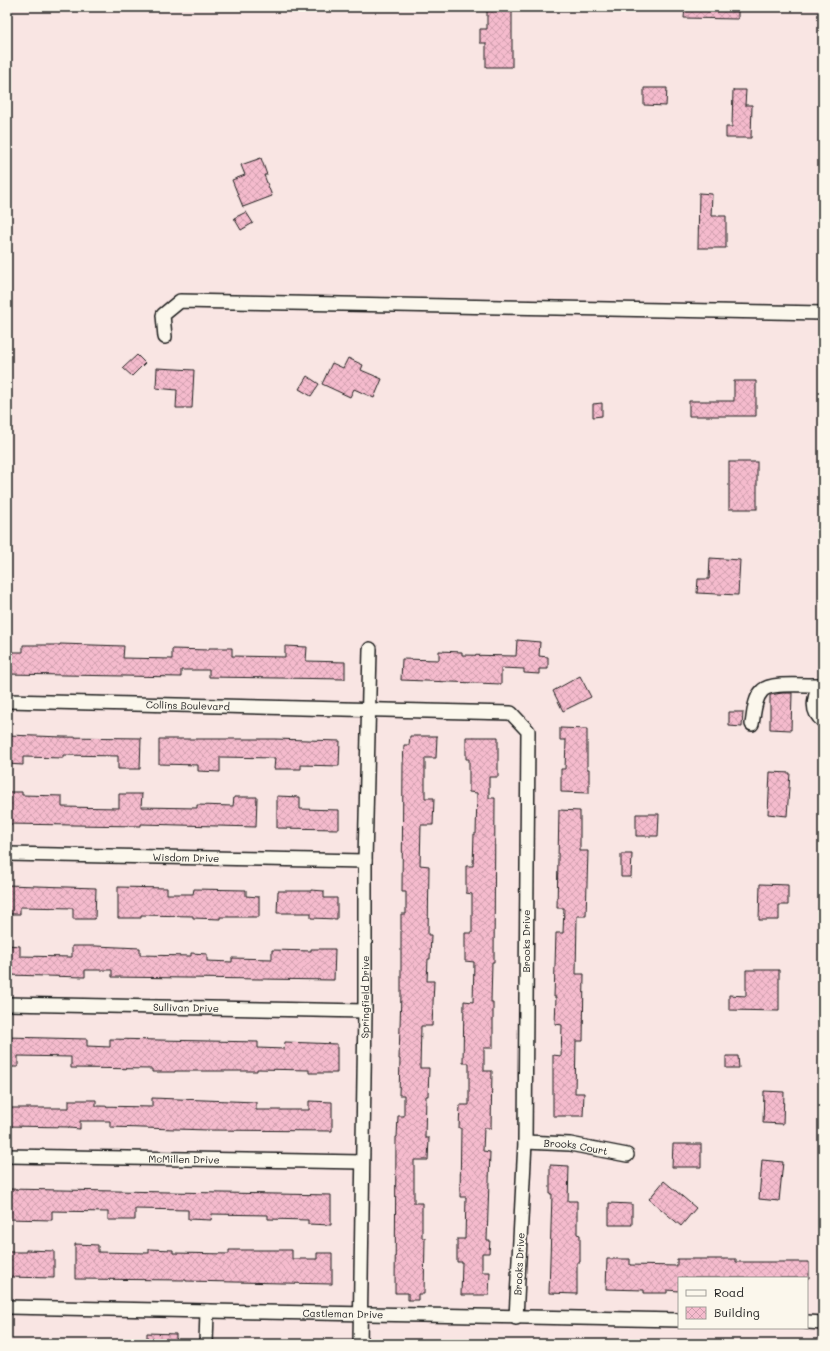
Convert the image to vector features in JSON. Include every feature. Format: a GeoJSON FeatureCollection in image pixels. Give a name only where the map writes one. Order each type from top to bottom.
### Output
{"type":"FeatureCollection","features":[{"type":"Feature","properties":{"kind":"street"},"geometry":{"type":"LineString","coordinates":[[165,337],[163,315],[180,301],[823,313]]}},
{"type":"Feature","properties":{"kind":"street","name":"Springfield Drive"},"geometry":{"type":"LineString","coordinates":[[360,1344],[365,861],[370,649]]}},
{"type":"Feature","properties":{"kind":"street"},"geometry":{"type":"LineString","coordinates":[[752,724],[758,699],[762,691],[768,686],[780,685],[821,685],[813,706],[815,713],[823,721]]}},
{"type":"Feature","properties":{"kind":"street","name":"Collins Boulevard"},"geometry":{"type":"LineString","coordinates":[[7,701],[369,709]]}},
{"type":"Feature","properties":{"kind":"street","name":"Brooks Drive"},"geometry":{"type":"LineString","coordinates":[[369,709],[511,713],[528,731],[525,1142],[516,1318]]}},
{"type":"Feature","properties":{"kind":"street","name":"Wisdom Drive"},"geometry":{"type":"LineString","coordinates":[[7,854],[365,861]]}},
{"type":"Feature","properties":{"kind":"street","name":"Sullivan Drive"},"geometry":{"type":"LineString","coordinates":[[7,1004],[364,1011]]}},
{"type":"Feature","properties":{"kind":"street","name":"Brooks Court"},"geometry":{"type":"LineString","coordinates":[[525,1142],[570,1144],[627,1155]]}},
{"type":"Feature","properties":{"kind":"street","name":"McMillen Drive"},"geometry":{"type":"LineString","coordinates":[[7,1156],[362,1162]]}},
{"type":"Feature","properties":{"kind":"street","name":"Castleman Drive"},"geometry":{"type":"LineString","coordinates":[[7,1307],[678,1320]]}},
{"type":"Feature","properties":{"kind":"street"},"geometry":{"type":"LineString","coordinates":[[206,1344],[207,1311]]}},
{"type":"Feature","properties":{"kind":"street"},"geometry":{"type":"LineString","coordinates":[[808,1322],[823,1323]]}},
{"type":"Feature","properties":{"kind":"building"},"geometry":{"type":"Polygon","coordinates":[[[685,7],[738,7],[738,19],[684,18],[685,7]]]}},
{"type":"Feature","properties":{"kind":"building"},"geometry":{"type":"Polygon","coordinates":[[[487,10],[512,10],[512,67],[486,67],[486,43],[480,43],[480,29],[487,29],[487,10]]]}},
{"type":"Feature","properties":{"kind":"building"},"geometry":{"type":"Polygon","coordinates":[[[644,88],[667,88],[666,106],[644,105],[644,88]]]}},
{"type":"Feature","properties":{"kind":"building"},"geometry":{"type":"Polygon","coordinates":[[[733,90],[746,90],[745,105],[752,105],[751,138],[726,138],[726,127],[732,127],[733,90]]]}},
{"type":"Feature","properties":{"kind":"building"},"geometry":{"type":"Polygon","coordinates":[[[261,158],[267,175],[264,175],[272,196],[243,207],[232,180],[245,175],[241,165],[261,158]]]}},
{"type":"Feature","properties":{"kind":"building"},"geometry":{"type":"Polygon","coordinates":[[[699,193],[712,194],[711,216],[726,216],[726,248],[698,248],[699,193]]]}},
{"type":"Feature","properties":{"kind":"building"},"geometry":{"type":"Polygon","coordinates":[[[246,212],[253,223],[241,230],[234,218],[246,212]]]}},
{"type":"Feature","properties":{"kind":"building"},"geometry":{"type":"Polygon","coordinates":[[[137,355],[145,363],[132,376],[123,368],[137,355]]]}},
{"type":"Feature","properties":{"kind":"building"},"geometry":{"type":"Polygon","coordinates":[[[348,358],[363,365],[361,370],[382,379],[374,398],[354,389],[350,397],[322,384],[332,363],[343,368],[348,358]]]}},
{"type":"Feature","properties":{"kind":"building"},"geometry":{"type":"Polygon","coordinates":[[[157,368],[194,370],[192,408],[176,408],[177,390],[156,388],[157,368]]]}},
{"type":"Feature","properties":{"kind":"building"},"geometry":{"type":"Polygon","coordinates":[[[307,376],[319,384],[311,396],[299,389],[307,376]]]}},
{"type":"Feature","properties":{"kind":"building"},"geometry":{"type":"Polygon","coordinates":[[[734,381],[756,381],[756,416],[689,416],[689,401],[734,401],[734,381]]]}},
{"type":"Feature","properties":{"kind":"building"},"geometry":{"type":"Polygon","coordinates":[[[602,403],[602,416],[593,417],[593,404],[602,403]]]}},
{"type":"Feature","properties":{"kind":"building"},"geometry":{"type":"Polygon","coordinates":[[[729,462],[757,462],[757,509],[729,509],[729,462]]]}},
{"type":"Feature","properties":{"kind":"building"},"geometry":{"type":"Polygon","coordinates":[[[710,558],[740,560],[738,595],[697,593],[698,579],[709,579],[710,558]]]}},
{"type":"Feature","properties":{"kind":"building"},"geometry":{"type":"Polygon","coordinates":[[[517,640],[540,642],[539,656],[548,657],[548,669],[539,669],[539,674],[524,673],[524,669],[501,668],[501,684],[401,680],[402,659],[439,660],[439,651],[462,652],[462,655],[516,656],[517,640]]]}},
{"type":"Feature","properties":{"kind":"building"},"geometry":{"type":"Polygon","coordinates":[[[60,644],[124,646],[123,658],[172,659],[172,649],[209,650],[209,648],[232,648],[232,656],[285,657],[285,646],[307,647],[306,661],[345,662],[345,679],[209,677],[209,670],[181,670],[181,677],[7,674],[7,652],[23,652],[23,645],[60,644]]]}},
{"type":"Feature","properties":{"kind":"building"},"geometry":{"type":"Polygon","coordinates":[[[580,676],[591,697],[563,711],[553,691],[580,676]]]}},
{"type":"Feature","properties":{"kind":"building"},"geometry":{"type":"Polygon","coordinates":[[[792,693],[791,730],[770,729],[770,695],[792,693]]]}},
{"type":"Feature","properties":{"kind":"building"},"geometry":{"type":"Polygon","coordinates":[[[729,712],[743,712],[742,727],[729,726],[729,712]]]}},
{"type":"Feature","properties":{"kind":"building"},"geometry":{"type":"Polygon","coordinates":[[[560,728],[587,729],[587,769],[589,769],[589,793],[561,792],[561,769],[565,769],[566,740],[560,740],[560,728]]]}},
{"type":"Feature","properties":{"kind":"building"},"geometry":{"type":"Polygon","coordinates":[[[7,735],[141,738],[140,769],[118,769],[118,756],[63,755],[63,758],[23,757],[23,765],[7,764],[7,735]]]}},
{"type":"Feature","properties":{"kind":"building"},"geometry":{"type":"Polygon","coordinates":[[[410,736],[437,736],[436,758],[425,758],[425,798],[434,798],[433,825],[421,825],[420,865],[429,866],[428,935],[431,935],[427,981],[434,981],[432,1026],[421,1026],[420,1068],[429,1068],[428,1096],[426,1096],[425,1138],[429,1138],[428,1160],[414,1160],[414,1203],[422,1203],[422,1238],[425,1238],[424,1294],[418,1294],[418,1300],[408,1300],[408,1293],[395,1293],[396,1137],[398,1116],[404,1116],[404,1095],[399,1095],[401,914],[406,914],[406,892],[402,892],[403,765],[404,745],[409,745],[410,736]]]}},
{"type":"Feature","properties":{"kind":"building"},"geometry":{"type":"Polygon","coordinates":[[[466,737],[498,737],[498,777],[489,777],[489,798],[495,798],[494,962],[492,962],[491,1002],[493,1002],[493,1048],[484,1048],[484,1071],[492,1071],[491,1128],[484,1128],[483,1151],[490,1152],[487,1240],[490,1240],[489,1253],[482,1253],[482,1272],[490,1272],[489,1295],[461,1295],[462,1262],[457,1262],[457,1239],[465,1239],[466,1197],[460,1197],[460,1105],[469,1105],[469,1063],[463,1063],[464,1001],[473,1002],[474,962],[465,961],[465,933],[472,933],[472,894],[466,893],[466,866],[473,866],[474,834],[476,834],[477,793],[469,792],[469,759],[466,759],[466,737]]]}},
{"type":"Feature","properties":{"kind":"building"},"geometry":{"type":"Polygon","coordinates":[[[159,739],[275,739],[340,741],[339,766],[301,765],[301,769],[274,769],[275,758],[220,757],[220,772],[198,771],[198,765],[159,764],[159,739]]]}},
{"type":"Feature","properties":{"kind":"building"},"geometry":{"type":"Polygon","coordinates":[[[770,772],[790,773],[787,816],[768,814],[770,772]]]}},
{"type":"Feature","properties":{"kind":"building"},"geometry":{"type":"Polygon","coordinates":[[[7,792],[22,792],[22,795],[62,796],[62,807],[119,808],[119,794],[142,794],[141,807],[197,808],[197,805],[233,806],[234,797],[257,797],[256,827],[141,824],[141,826],[7,824],[7,792]]]}},
{"type":"Feature","properties":{"kind":"building"},"geometry":{"type":"Polygon","coordinates":[[[277,796],[300,797],[300,809],[339,810],[339,829],[277,828],[277,796]]]}},
{"type":"Feature","properties":{"kind":"building"},"geometry":{"type":"Polygon","coordinates":[[[559,810],[580,811],[580,851],[588,851],[586,916],[577,916],[576,974],[584,974],[583,1041],[576,1041],[575,1093],[584,1093],[583,1116],[553,1116],[553,1055],[561,1056],[562,1025],[555,1024],[556,997],[554,997],[556,933],[563,933],[564,908],[557,908],[559,810]]]}},
{"type":"Feature","properties":{"kind":"building"},"geometry":{"type":"Polygon","coordinates":[[[636,814],[659,814],[658,836],[636,836],[636,814]]]}},
{"type":"Feature","properties":{"kind":"building"},"geometry":{"type":"Polygon","coordinates":[[[621,854],[632,854],[631,877],[621,877],[621,854]]]}},
{"type":"Feature","properties":{"kind":"building"},"geometry":{"type":"Polygon","coordinates":[[[760,884],[788,885],[788,905],[779,905],[779,920],[759,920],[760,884]]]}},
{"type":"Feature","properties":{"kind":"building"},"geometry":{"type":"Polygon","coordinates":[[[7,885],[96,888],[95,919],[73,919],[73,908],[20,907],[20,914],[7,914],[7,885]]]}},
{"type":"Feature","properties":{"kind":"building"},"geometry":{"type":"Polygon","coordinates":[[[118,887],[167,888],[167,894],[193,894],[194,889],[246,890],[246,896],[259,897],[259,917],[220,917],[220,919],[193,918],[193,916],[141,915],[141,918],[118,918],[118,887]]]}},
{"type":"Feature","properties":{"kind":"building"},"geometry":{"type":"Polygon","coordinates":[[[278,891],[324,891],[324,898],[337,898],[337,919],[311,918],[311,913],[277,913],[278,891]]]}},
{"type":"Feature","properties":{"kind":"building"},"geometry":{"type":"Polygon","coordinates":[[[7,945],[20,946],[20,956],[72,957],[72,946],[96,946],[140,948],[140,955],[191,956],[191,953],[207,954],[207,961],[232,962],[232,958],[272,959],[272,950],[311,951],[311,949],[335,949],[334,980],[112,977],[112,970],[85,970],[85,977],[7,975],[7,945]]]}},
{"type":"Feature","properties":{"kind":"building"},"geometry":{"type":"Polygon","coordinates":[[[746,970],[779,970],[779,1011],[729,1010],[729,995],[746,996],[746,970]]]}},
{"type":"Feature","properties":{"kind":"building"},"geometry":{"type":"Polygon","coordinates":[[[7,1037],[87,1039],[87,1046],[110,1047],[110,1039],[258,1042],[258,1048],[284,1049],[285,1042],[337,1044],[337,1073],[309,1073],[309,1070],[257,1069],[257,1071],[152,1072],[152,1069],[71,1068],[71,1057],[18,1056],[18,1067],[7,1067],[7,1037]]]}},
{"type":"Feature","properties":{"kind":"building"},"geometry":{"type":"Polygon","coordinates":[[[726,1056],[738,1056],[739,1068],[726,1068],[726,1056]]]}},
{"type":"Feature","properties":{"kind":"building"},"geometry":{"type":"Polygon","coordinates":[[[764,1091],[784,1092],[783,1124],[763,1123],[764,1091]]]}},
{"type":"Feature","properties":{"kind":"building"},"geometry":{"type":"Polygon","coordinates":[[[152,1098],[256,1102],[256,1110],[309,1110],[309,1101],[332,1102],[332,1131],[208,1130],[110,1127],[110,1121],[80,1121],[80,1129],[69,1127],[7,1126],[7,1108],[69,1108],[69,1100],[96,1100],[96,1106],[152,1107],[152,1098]]]}},
{"type":"Feature","properties":{"kind":"building"},"geometry":{"type":"Polygon","coordinates":[[[673,1144],[701,1144],[701,1167],[672,1167],[673,1144]]]}},
{"type":"Feature","properties":{"kind":"building"},"geometry":{"type":"Polygon","coordinates":[[[762,1160],[783,1162],[779,1201],[759,1199],[762,1160]]]}},
{"type":"Feature","properties":{"kind":"building"},"geometry":{"type":"Polygon","coordinates":[[[550,1165],[569,1166],[568,1201],[577,1201],[577,1234],[580,1235],[580,1262],[577,1262],[577,1294],[549,1293],[552,1194],[550,1194],[550,1165]]]}},
{"type":"Feature","properties":{"kind":"building"},"geometry":{"type":"Polygon","coordinates":[[[664,1181],[696,1208],[681,1226],[649,1199],[664,1181]]]}},
{"type":"Feature","properties":{"kind":"building"},"geometry":{"type":"Polygon","coordinates":[[[7,1189],[331,1195],[331,1225],[308,1224],[308,1220],[268,1219],[268,1215],[212,1214],[211,1220],[188,1219],[188,1210],[135,1209],[135,1220],[108,1220],[108,1212],[52,1211],[52,1220],[7,1219],[7,1189]]]}},
{"type":"Feature","properties":{"kind":"building"},"geometry":{"type":"Polygon","coordinates":[[[609,1203],[632,1204],[632,1225],[609,1225],[609,1203]]]}},
{"type":"Feature","properties":{"kind":"building"},"geometry":{"type":"Polygon","coordinates":[[[75,1244],[98,1245],[98,1252],[149,1253],[149,1249],[173,1250],[173,1253],[229,1254],[229,1250],[292,1250],[292,1259],[317,1259],[317,1253],[332,1253],[332,1284],[75,1279],[75,1244]]]}},
{"type":"Feature","properties":{"kind":"building"},"geometry":{"type":"Polygon","coordinates":[[[26,1250],[54,1251],[54,1278],[7,1277],[7,1252],[26,1252],[26,1250]]]}},
{"type":"Feature","properties":{"kind":"building"},"geometry":{"type":"Polygon","coordinates":[[[607,1259],[630,1259],[630,1265],[677,1266],[677,1259],[736,1259],[736,1262],[809,1262],[809,1278],[678,1277],[678,1291],[667,1290],[667,1293],[644,1293],[644,1290],[606,1289],[607,1259]]]}},
{"type":"Feature","properties":{"kind":"building"},"geometry":{"type":"Polygon","coordinates":[[[147,1333],[176,1334],[176,1344],[147,1344],[147,1333]]]}}]}
